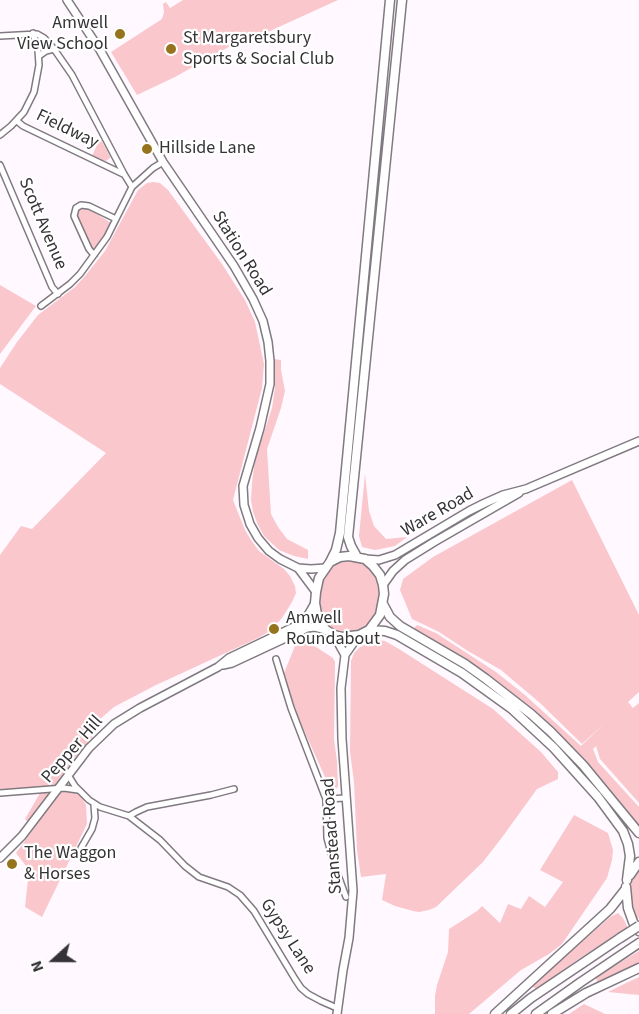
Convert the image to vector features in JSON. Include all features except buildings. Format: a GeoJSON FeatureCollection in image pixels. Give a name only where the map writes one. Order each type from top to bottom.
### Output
{"type":"FeatureCollection","features":[{"type":"Feature","properties":{"kind":"highway"},"geometry":{"type":"LineString","coordinates":[[390,0],[340,533],[336,550],[319,578],[315,603],[317,614],[330,632],[342,637],[359,635],[369,630],[380,615],[383,603],[383,585],[380,575],[373,566],[361,558],[351,546],[348,537],[402,0]]}},
{"type":"Feature","properties":{"kind":"highway"},"geometry":{"type":"LineString","coordinates":[[328,565],[340,557],[361,558]]}},
{"type":"Feature","properties":{"kind":"highway"},"geometry":{"type":"LineString","coordinates":[[383,603],[390,617],[399,626],[465,664],[538,720],[583,765],[639,833]]}},
{"type":"Feature","properties":{"kind":"highway"},"geometry":{"type":"LineString","coordinates":[[369,630],[398,635],[462,673],[512,710],[554,748],[598,797],[622,831],[628,844],[630,856],[625,890],[627,908],[639,931]]}},
{"type":"Feature","properties":{"kind":"highway"},"geometry":{"type":"LineString","coordinates":[[627,880],[639,862]]}},
{"type":"Feature","properties":{"kind":"highway"},"geometry":{"type":"LineString","coordinates":[[495,1014],[610,909],[625,890]]}},
{"type":"Feature","properties":{"kind":"highway"},"geometry":{"type":"LineString","coordinates":[[511,1014],[557,980],[639,926]]}},
{"type":"Feature","properties":{"kind":"highway"},"geometry":{"type":"LineString","coordinates":[[536,1014],[639,943]]}},
{"type":"Feature","properties":{"kind":"highway"},"geometry":{"type":"LineString","coordinates":[[552,1014],[586,993],[639,968]]}},
{"type":"Feature","properties":{"kind":"main road","name":"Station Road"},"geometry":{"type":"LineString","coordinates":[[66,0],[100,50],[164,162],[234,266],[254,299],[263,321],[268,342],[270,384],[243,486],[244,505],[250,524],[258,538],[279,559],[298,567],[311,569],[328,565]]}},
{"type":"Feature","properties":{"kind":"main road","name":"Ware Road"},"geometry":{"type":"LineString","coordinates":[[383,585],[405,560],[526,489],[639,441]]}},
{"type":"Feature","properties":{"kind":"main road","name":"Ware Road"},"geometry":{"type":"LineString","coordinates":[[361,558],[379,560],[395,555],[485,502],[526,489]]}},
{"type":"Feature","properties":{"kind":"main road","name":"Station Road"},"geometry":{"type":"LineString","coordinates":[[298,567],[316,592]]}},
{"type":"Feature","properties":{"kind":"main road","name":"Pepper Hill"},"geometry":{"type":"LineString","coordinates":[[0,858],[22,836],[89,748],[114,724],[218,667],[229,658],[304,621],[315,603]]}},
{"type":"Feature","properties":{"kind":"main road","name":"Pepper Hill"},"geometry":{"type":"LineString","coordinates":[[218,667],[232,663],[307,628],[319,627],[330,632]]}},
{"type":"Feature","properties":{"kind":"main road"},"geometry":{"type":"LineString","coordinates":[[330,632],[345,655]]}},
{"type":"Feature","properties":{"kind":"main road","name":"Stanstead Road"},"geometry":{"type":"LineString","coordinates":[[337,1011],[353,904],[341,688],[345,655],[359,635]]}},
{"type":"Feature","properties":{"kind":"street"},"geometry":{"type":"LineString","coordinates":[[0,36],[33,33],[44,38],[54,49],[72,75],[132,187]]}},
{"type":"Feature","properties":{"kind":"street"},"geometry":{"type":"LineString","coordinates":[[0,135],[17,121],[34,93],[39,56],[33,33]]}},
{"type":"Feature","properties":{"kind":"street"},"geometry":{"type":"LineString","coordinates":[[39,56],[54,49]]}},
{"type":"Feature","properties":{"kind":"street","name":"Fieldway"},"geometry":{"type":"LineString","coordinates":[[17,121],[37,133],[124,174]]}},
{"type":"Feature","properties":{"kind":"street","name":"Fieldway"},"geometry":{"type":"LineString","coordinates":[[105,165],[115,156]]}},
{"type":"Feature","properties":{"kind":"street"},"geometry":{"type":"LineString","coordinates":[[41,306],[80,274],[107,237],[132,187],[153,168],[164,162]]}},
{"type":"Feature","properties":{"kind":"street","name":"Scott Avenue"},"geometry":{"type":"LineString","coordinates":[[0,165],[52,286],[58,294]]}},
{"type":"Feature","properties":{"kind":"street"},"geometry":{"type":"LineString","coordinates":[[94,255],[74,216],[76,208],[81,205],[89,206],[116,219]]}},
{"type":"Feature","properties":{"kind":"street"},"geometry":{"type":"LineString","coordinates":[[276,659],[291,708],[326,799],[327,838],[346,897]]}},
{"type":"Feature","properties":{"kind":"street","name":"Gypsy Lane"},"geometry":{"type":"LineString","coordinates":[[68,775],[79,791],[94,804],[129,816],[160,840],[194,874],[204,880],[228,887],[246,900],[301,988],[337,1011]]}},
{"type":"Feature","properties":{"kind":"street"},"geometry":{"type":"LineString","coordinates":[[0,793],[58,788],[79,791]]}},
{"type":"Feature","properties":{"kind":"street"},"geometry":{"type":"LineString","coordinates":[[129,816],[147,807],[234,789]]}},
{"type":"Feature","properties":{"kind":"street"},"geometry":{"type":"LineString","coordinates":[[326,799],[346,798]]}},
{"type":"Feature","properties":{"kind":"street"},"geometry":{"type":"LineString","coordinates":[[81,848],[92,829],[95,818],[94,804]]}},
{"type":"Feature","properties":{"kind":"shaded area","name":"St Margaretsbury Sports & Social Club"},"geometry":{"type":"Polygon","coordinates":[[[183,0],[338,0],[270,31],[234,44],[137,95],[111,52],[162,19],[163,4],[166,2],[170,8],[183,0]]]}},
{"type":"Feature","properties":{"kind":"shaded area"},"geometry":{"type":"Polygon","coordinates":[[[100,138],[110,156],[106,161],[92,156],[100,138]]]}},
{"type":"Feature","properties":{"kind":"shaded area"},"geometry":{"type":"Polygon","coordinates":[[[147,183],[160,183],[168,190],[222,264],[245,300],[255,322],[264,364],[262,388],[233,500],[251,540],[259,551],[290,576],[296,593],[282,618],[270,631],[114,707],[83,734],[93,737],[71,762],[55,786],[27,790],[0,789],[0,555],[21,526],[32,529],[106,453],[0,384],[0,368],[38,315],[75,287],[85,276],[105,251],[138,190],[147,183]]]}},
{"type":"Feature","properties":{"kind":"shaded area"},"geometry":{"type":"Polygon","coordinates":[[[83,207],[111,223],[106,235],[93,249],[90,248],[78,219],[77,211],[83,207]]]}},
{"type":"Feature","properties":{"kind":"shaded area"},"geometry":{"type":"Polygon","coordinates":[[[0,285],[36,306],[0,354],[0,285]]]}},
{"type":"Feature","properties":{"kind":"shaded area"},"geometry":{"type":"Polygon","coordinates":[[[274,359],[281,360],[285,391],[267,449],[271,514],[287,539],[308,550],[308,559],[279,550],[264,536],[253,512],[251,500],[255,460],[272,408],[275,388],[274,359]]]}},
{"type":"Feature","properties":{"kind":"shaded area"},"geometry":{"type":"Polygon","coordinates":[[[365,474],[369,511],[374,526],[386,539],[407,537],[395,546],[375,550],[362,547],[359,536],[365,474]]]}},
{"type":"Feature","properties":{"kind":"shaded area"},"geometry":{"type":"Polygon","coordinates":[[[572,480],[639,615],[639,692],[628,702],[633,708],[639,703],[639,803],[600,759],[596,746],[593,749],[598,762],[639,807],[639,826],[592,770],[554,730],[522,702],[414,628],[417,625],[436,633],[496,672],[581,746],[605,723],[582,744],[540,703],[501,670],[439,632],[412,619],[400,590],[403,579],[433,557],[572,480]]]}},
{"type":"Feature","properties":{"kind":"shaded area","name":"Amwell Roundabout"},"geometry":{"type":"Polygon","coordinates":[[[347,560],[362,562],[374,570],[381,588],[378,613],[373,622],[361,631],[346,633],[329,626],[321,615],[319,607],[320,583],[330,567],[347,560]]]}},
{"type":"Feature","properties":{"kind":"shaded area"},"geometry":{"type":"Polygon","coordinates":[[[377,640],[385,641],[399,649],[493,709],[541,752],[558,772],[558,779],[537,789],[483,862],[436,907],[419,912],[382,900],[386,874],[361,877],[350,752],[351,661],[354,653],[360,647],[377,640]]]}},
{"type":"Feature","properties":{"kind":"shaded area"},"geometry":{"type":"Polygon","coordinates":[[[297,641],[313,645],[333,658],[335,662],[334,739],[338,786],[333,790],[330,788],[297,715],[284,673],[297,641]]]}},
{"type":"Feature","properties":{"kind":"shaded area"},"geometry":{"type":"Polygon","coordinates":[[[62,790],[74,791],[81,796],[86,805],[87,824],[42,917],[25,907],[29,870],[16,853],[62,790]]]}},
{"type":"Feature","properties":{"kind":"shaded area"},"geometry":{"type":"Polygon","coordinates":[[[49,792],[28,822],[25,819],[40,793],[49,792]]]}},
{"type":"Feature","properties":{"kind":"shaded area"},"geometry":{"type":"Polygon","coordinates":[[[574,815],[608,833],[613,850],[607,878],[562,944],[521,970],[469,1014],[435,1014],[435,996],[448,952],[449,929],[482,906],[500,923],[508,904],[521,909],[529,896],[545,907],[563,882],[540,870],[574,815]]]}},
{"type":"Feature","properties":{"kind":"shaded area"},"geometry":{"type":"Polygon","coordinates":[[[639,867],[639,918],[636,920],[632,913],[629,887],[639,867]]]}},
{"type":"Feature","properties":{"kind":"shaded area"},"geometry":{"type":"Polygon","coordinates":[[[618,913],[628,928],[536,989],[532,986],[610,917],[618,913]]]}},
{"type":"Feature","properties":{"kind":"shaded area"},"geometry":{"type":"Polygon","coordinates":[[[639,951],[639,964],[597,982],[596,977],[639,951]]]}},
{"type":"Feature","properties":{"kind":"shaded area"},"geometry":{"type":"Polygon","coordinates":[[[639,977],[639,995],[608,992],[626,983],[639,977]]]}},
{"type":"Feature","properties":{"kind":"shaded area"},"geometry":{"type":"Polygon","coordinates":[[[584,1004],[605,1014],[569,1014],[584,1004]]]}},
{"type":"Feature","properties":{"kind":"place","name":"Amwell View School"},"geometry":{"type":"Point","coordinates":[120,34]}},
{"type":"Feature","properties":{"kind":"place","name":"St Margaretsbury Sports & Social Club"},"geometry":{"type":"Point","coordinates":[171,49]}},
{"type":"Feature","properties":{"kind":"place","name":"Hillside Lane"},"geometry":{"type":"Point","coordinates":[147,149]}},
{"type":"Feature","properties":{"kind":"place","name":"Amwell Roundabout"},"geometry":{"type":"Point","coordinates":[274,629]}},
{"type":"Feature","properties":{"kind":"place","name":"The Waggon & Horses"},"geometry":{"type":"Point","coordinates":[12,864]}}]}
